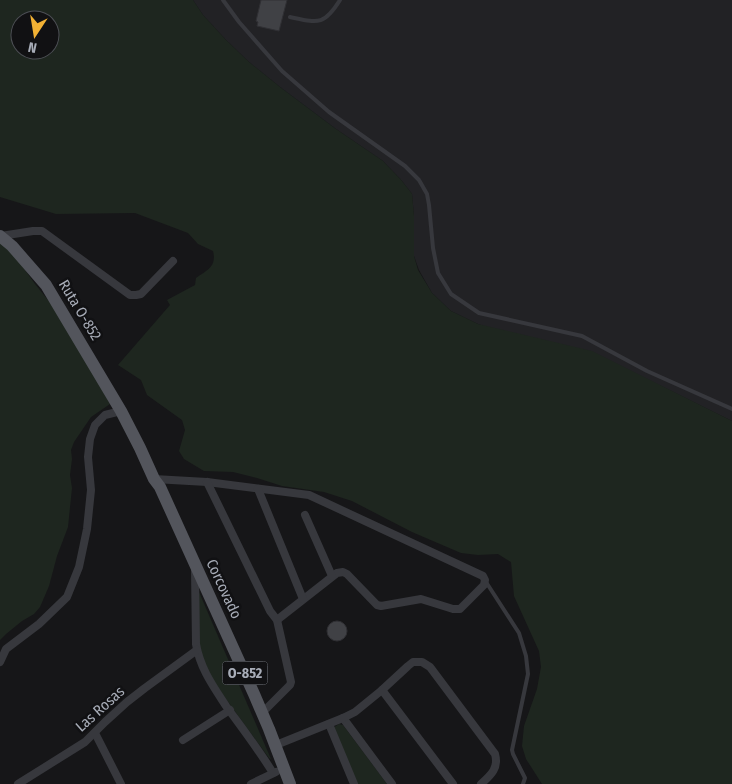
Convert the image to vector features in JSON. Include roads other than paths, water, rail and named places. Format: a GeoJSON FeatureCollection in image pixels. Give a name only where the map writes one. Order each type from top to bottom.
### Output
{"type":"FeatureCollection","features":[{"type":"Feature","properties":{"kind":"main road","name":"Ruta O-852"},"geometry":{"type":"LineString","coordinates":[[1,236],[46,285],[121,411]]}},
{"type":"Feature","properties":{"kind":"main road","name":"Corcovado"},"geometry":{"type":"LineString","coordinates":[[121,411],[160,487],[262,713],[276,745],[279,772],[290,784]]}},
{"type":"Feature","properties":{"kind":"street"},"geometry":{"type":"LineString","coordinates":[[1,236],[42,231],[130,295],[141,294],[173,261]]}},
{"type":"Feature","properties":{"kind":"street"},"geometry":{"type":"LineString","coordinates":[[0,662],[6,649],[39,624],[67,597],[79,567],[87,529],[92,490],[88,457],[90,438],[95,426],[105,415],[121,411]]}},
{"type":"Feature","properties":{"kind":"street"},"geometry":{"type":"LineString","coordinates":[[154,478],[207,482],[308,495],[483,576],[485,580],[484,585],[460,609],[421,599],[381,606],[377,605],[345,572],[337,573],[277,620]]}},
{"type":"Feature","properties":{"kind":"street"},"geometry":{"type":"LineString","coordinates":[[207,482],[270,611],[277,620],[291,682],[262,713]]}},
{"type":"Feature","properties":{"kind":"street"},"geometry":{"type":"LineString","coordinates":[[258,489],[303,599]]}},
{"type":"Feature","properties":{"kind":"street"},"geometry":{"type":"LineString","coordinates":[[305,515],[332,576]]}},
{"type":"Feature","properties":{"kind":"street"},"geometry":{"type":"LineString","coordinates":[[195,564],[197,650],[200,661],[207,678],[279,772],[251,784]]}},
{"type":"Feature","properties":{"kind":"street","name":"Las Rosas"},"geometry":{"type":"LineString","coordinates":[[18,784],[76,749],[145,688],[197,650]]}},
{"type":"Feature","properties":{"kind":"street"},"geometry":{"type":"LineString","coordinates":[[276,745],[359,710],[410,664],[419,661],[428,665],[494,754],[496,761],[494,770],[481,784]]}},
{"type":"Feature","properties":{"kind":"street"},"geometry":{"type":"LineString","coordinates":[[382,690],[453,784]]}},
{"type":"Feature","properties":{"kind":"street"},"geometry":{"type":"LineString","coordinates":[[183,740],[230,710]]}},
{"type":"Feature","properties":{"kind":"street"},"geometry":{"type":"LineString","coordinates":[[343,718],[392,784]]}},
{"type":"Feature","properties":{"kind":"street"},"geometry":{"type":"LineString","coordinates":[[329,724],[354,784]]}},
{"type":"Feature","properties":{"kind":"street"},"geometry":{"type":"LineString","coordinates":[[95,733],[121,784]]}},
{"type":"Feature","properties":{"kind":"lane"},"geometry":{"type":"LineString","coordinates":[[224,0],[239,22],[282,71],[329,112],[405,166],[419,180],[427,194],[433,248],[438,273],[451,294],[479,313],[582,336],[647,371],[732,409]]}},
{"type":"Feature","properties":{"kind":"lane"},"geometry":{"type":"LineString","coordinates":[[290,17],[316,22],[322,20],[328,17],[340,0]]}},
{"type":"Feature","properties":{"kind":"lane"},"geometry":{"type":"LineString","coordinates":[[485,580],[519,633],[526,656],[528,674],[512,750],[525,778],[524,784]]}}]}
